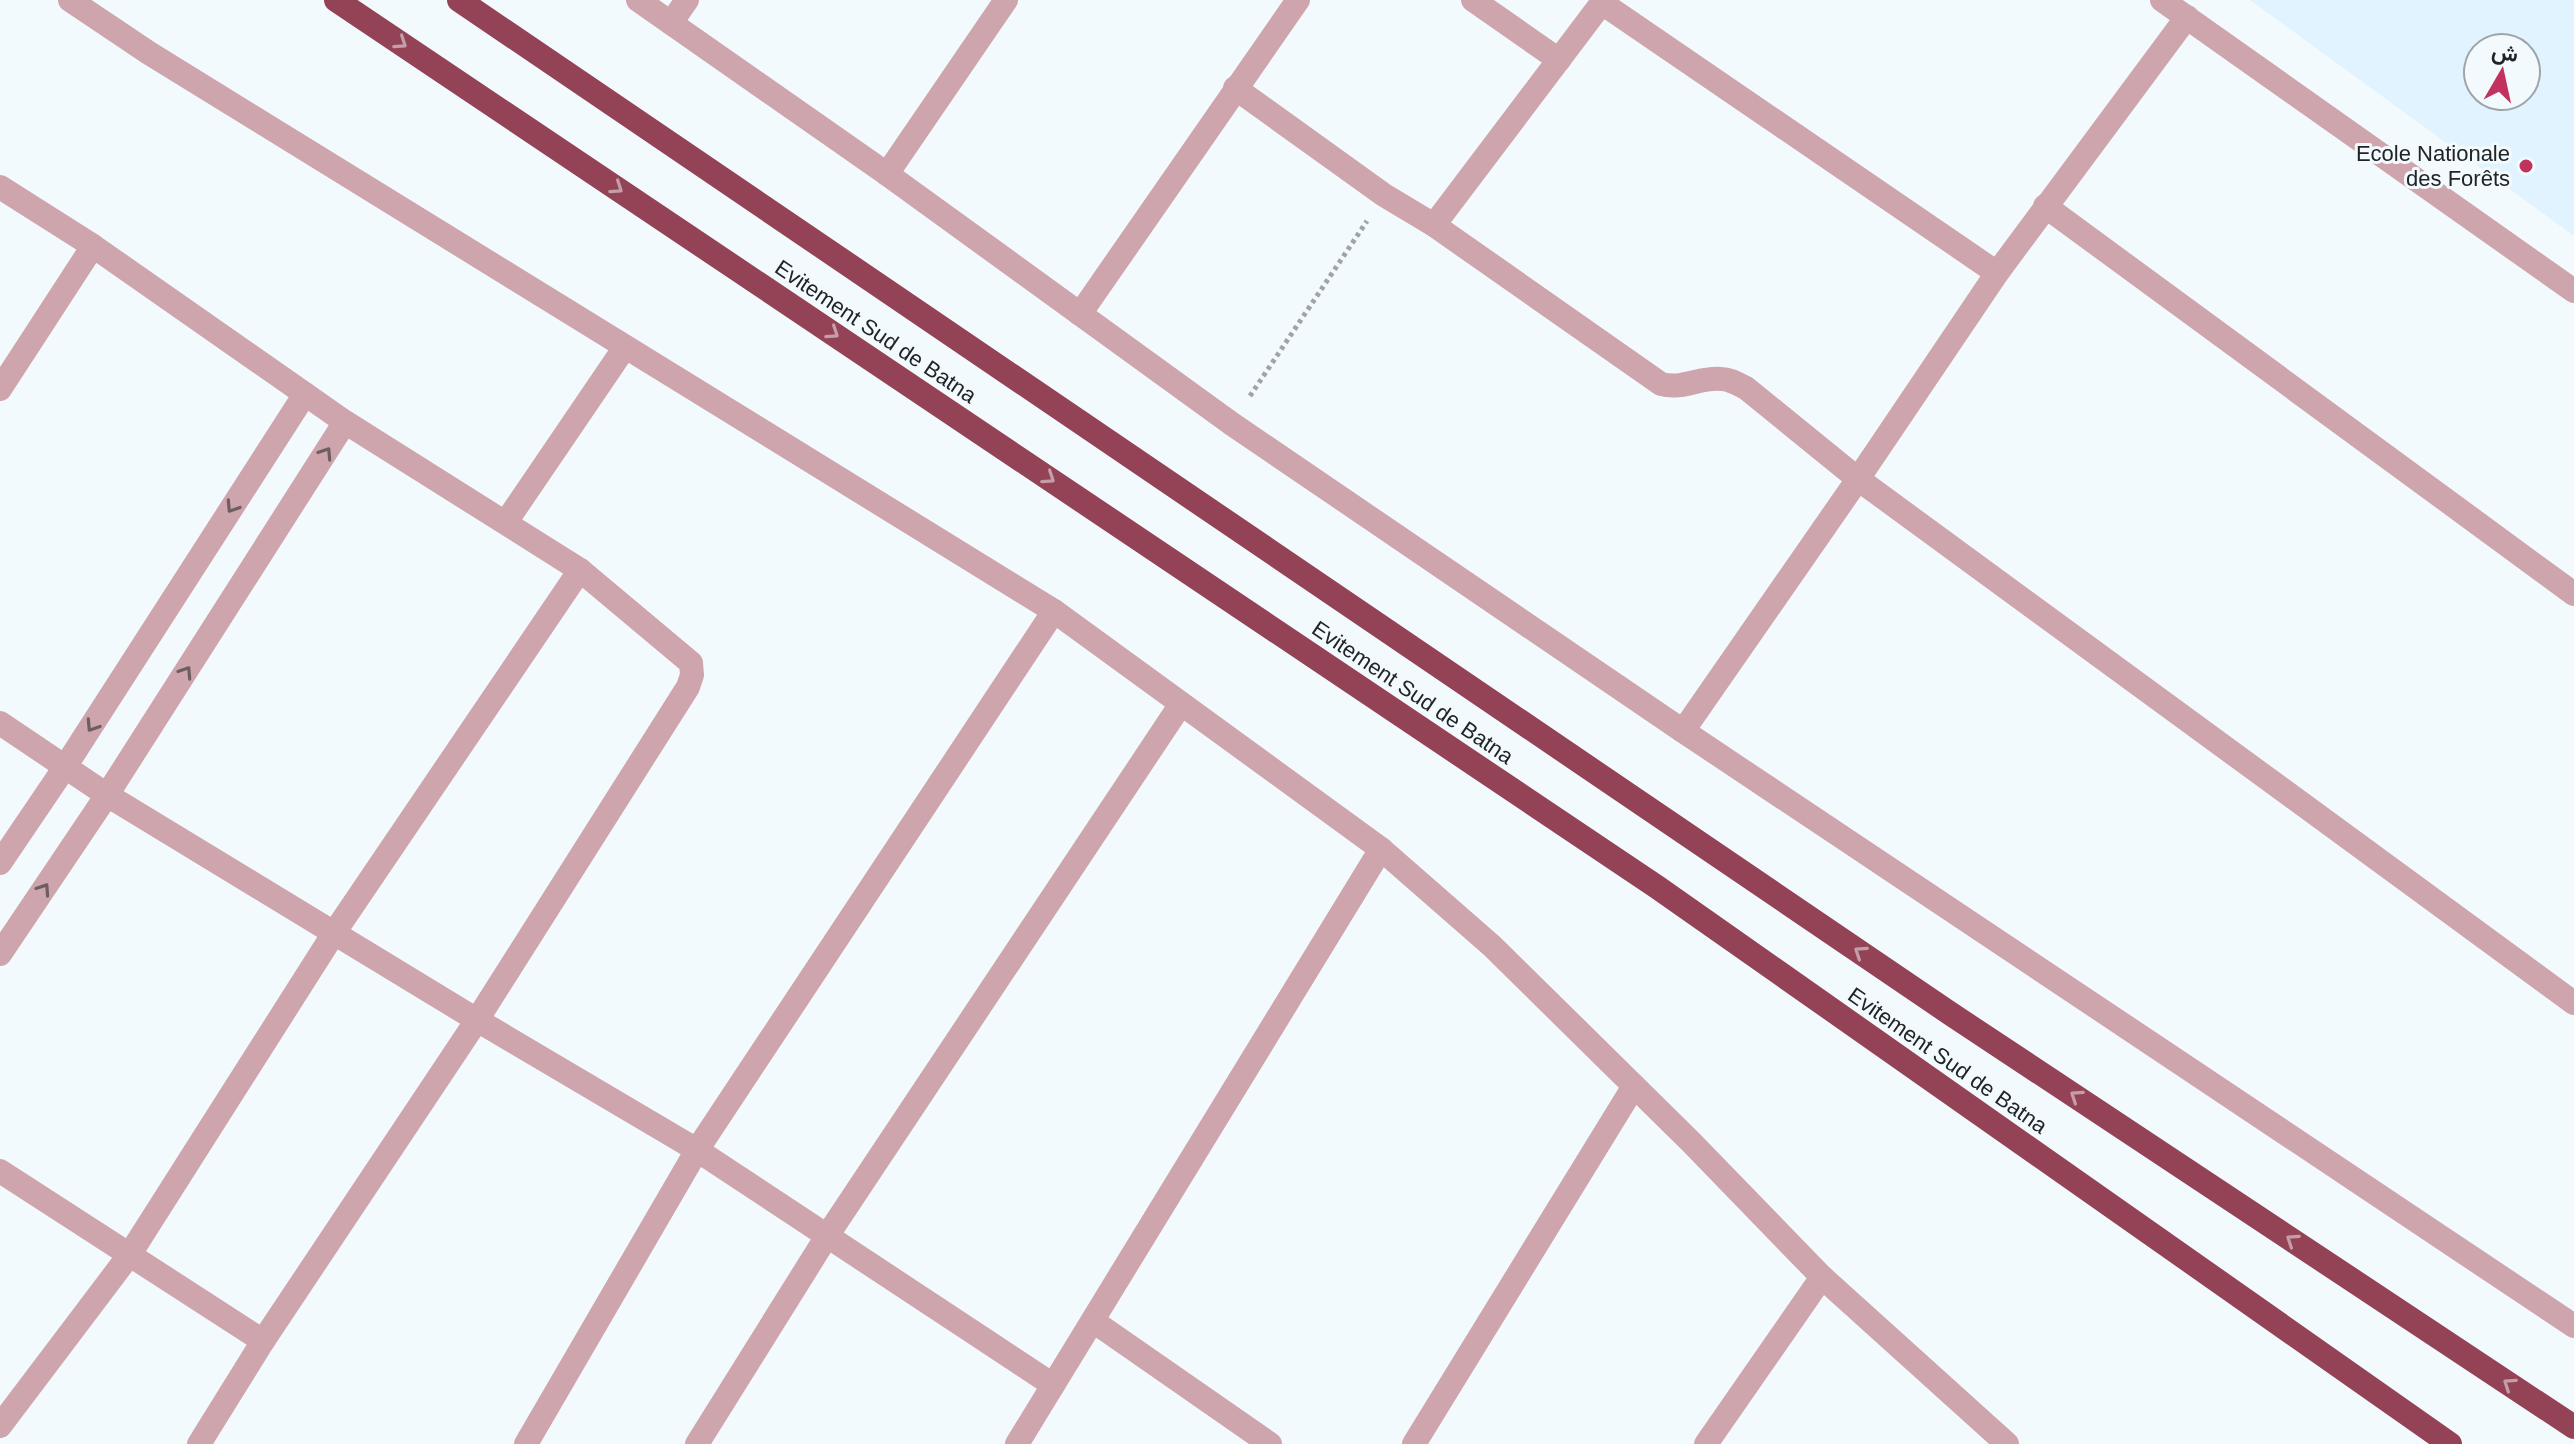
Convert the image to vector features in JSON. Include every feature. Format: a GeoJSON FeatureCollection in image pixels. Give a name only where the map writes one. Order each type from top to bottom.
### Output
{"type":"FeatureCollection","features":[{"type":"Feature","properties":{"kind":"highway","name":"Evitement Sud de Batna"},"geometry":{"type":"LineString","coordinates":[[336,0],[1657,887],[2450,1444]]}},
{"type":"Feature","properties":{"kind":"highway","name":"Evitement Sud de Batna"},"geometry":{"type":"LineString","coordinates":[[459,0],[1948,1012],[2574,1427]]}},
{"type":"Feature","properties":{"kind":"street"},"geometry":{"type":"LineString","coordinates":[[70,0],[149,53],[1054,611],[1381,849],[1492,946],[1822,1277],[2007,1444]]}},
{"type":"Feature","properties":{"kind":"street"},"geometry":{"type":"LineString","coordinates":[[638,0],[887,174],[1232,424],[1683,731],[2574,1326]]}},
{"type":"Feature","properties":{"kind":"street"},"geometry":{"type":"LineString","coordinates":[[671,23],[687,0]]}},
{"type":"Feature","properties":{"kind":"street"},"geometry":{"type":"LineString","coordinates":[[887,174],[1006,0]]}},
{"type":"Feature","properties":{"kind":"street"},"geometry":{"type":"LineString","coordinates":[[1080,314],[1298,0]]}},
{"type":"Feature","properties":{"kind":"street"},"geometry":{"type":"LineString","coordinates":[[1473,0],[1559,60]]}},
{"type":"Feature","properties":{"kind":"street"},"geometry":{"type":"LineString","coordinates":[[2162,0],[2574,291]]}},
{"type":"Feature","properties":{"kind":"street"},"geometry":{"type":"LineString","coordinates":[[1434,225],[1603,1],[1997,273]]}},
{"type":"Feature","properties":{"kind":"street"},"geometry":{"type":"LineString","coordinates":[[1683,731],[1997,273],[2187,17]]}},
{"type":"Feature","properties":{"kind":"street"},"geometry":{"type":"LineString","coordinates":[[1235,88],[1384,195],[1434,225],[1661,384],[1685,386],[1717,378],[1746,388],[1858,479],[2574,1003]]}},
{"type":"Feature","properties":{"kind":"street"},"geometry":{"type":"LineString","coordinates":[[0,187],[93,246],[345,422],[580,570],[691,663],[692,675],[688,687],[477,1020],[263,1341],[199,1444]]}},
{"type":"Feature","properties":{"kind":"street"},"geometry":{"type":"LineString","coordinates":[[2045,206],[2574,594]]}},
{"type":"Feature","properties":{"kind":"street"},"geometry":{"type":"LineString","coordinates":[[0,389],[93,246]]}},
{"type":"Feature","properties":{"kind":"street"},"geometry":{"type":"LineString","coordinates":[[506,522],[625,347]]}},
{"type":"Feature","properties":{"kind":"street"},"geometry":{"type":"LineString","coordinates":[[0,863],[305,394]]}},
{"type":"Feature","properties":{"kind":"street"},"geometry":{"type":"LineString","coordinates":[[0,954],[107,795],[345,422]]}},
{"type":"Feature","properties":{"kind":"street"},"geometry":{"type":"LineString","coordinates":[[0,1426],[130,1254],[334,933],[580,570]]}},
{"type":"Feature","properties":{"kind":"street"},"geometry":{"type":"LineString","coordinates":[[526,1444],[697,1150],[1054,611]]}},
{"type":"Feature","properties":{"kind":"street"},"geometry":{"type":"LineString","coordinates":[[697,1444],[827,1236],[1181,704]]}},
{"type":"Feature","properties":{"kind":"street"},"geometry":{"type":"LineString","coordinates":[[0,723],[107,795],[697,1150],[1053,1385]]}},
{"type":"Feature","properties":{"kind":"street"},"geometry":{"type":"LineString","coordinates":[[1017,1444],[1381,849]]}},
{"type":"Feature","properties":{"kind":"street"},"geometry":{"type":"LineString","coordinates":[[1414,1444],[1634,1086]]}},
{"type":"Feature","properties":{"kind":"street"},"geometry":{"type":"LineString","coordinates":[[0,1171],[263,1341]]}},
{"type":"Feature","properties":{"kind":"street"},"geometry":{"type":"LineString","coordinates":[[1706,1444],[1822,1277]]}},
{"type":"Feature","properties":{"kind":"street"},"geometry":{"type":"LineString","coordinates":[[1093,1321],[1270,1444]]}},
{"type":"Feature","properties":{"kind":"path"},"geometry":{"type":"LineString","coordinates":[[1232,424],[1384,195]]}},
{"type":"Feature","properties":{"kind":"shaded area","name":"Ecole Nationale des Forêts"},"geometry":{"type":"Polygon","coordinates":[[[2250,0],[2574,0],[2574,236],[2250,0]]]}},
{"type":"Feature","properties":{"kind":"place","name":"Ecole Nationale des Forêts"},"geometry":{"type":"Point","coordinates":[2526,166]}}]}
